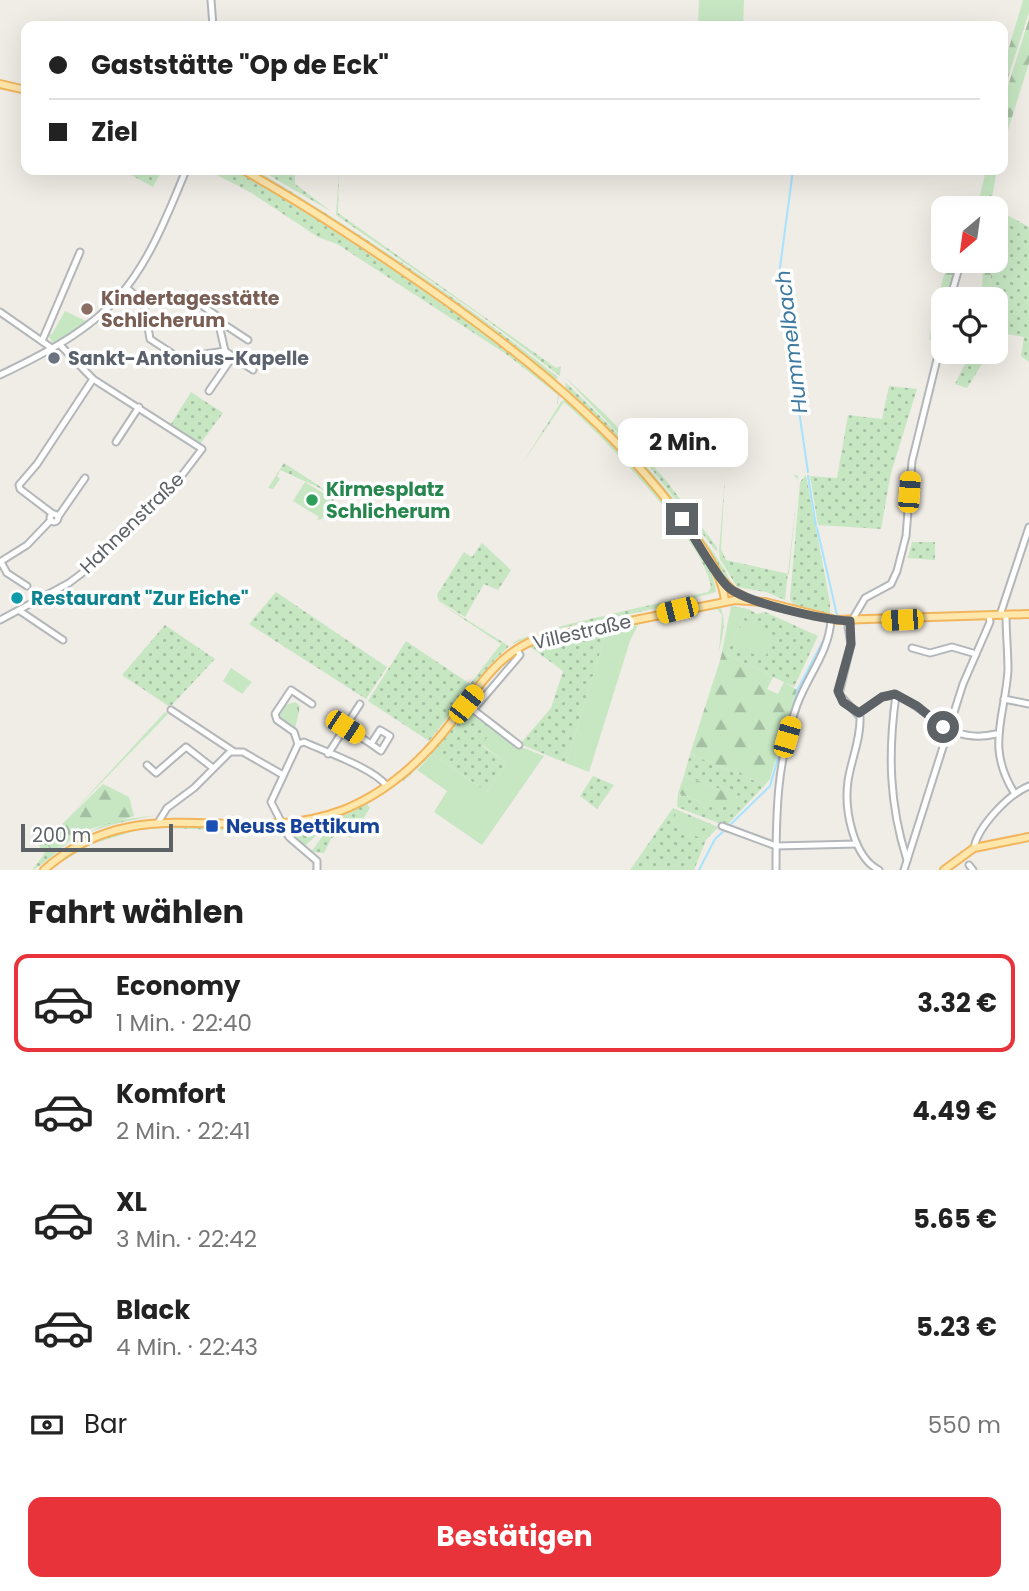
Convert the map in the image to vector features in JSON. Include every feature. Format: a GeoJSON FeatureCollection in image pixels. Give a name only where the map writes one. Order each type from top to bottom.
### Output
{"type":"FeatureCollection","features":[{"type":"Feature","properties":{"kind":"main road"},"geometry":{"type":"LineString","coordinates":[[0,83],[21,89]]}},
{"type":"Feature","properties":{"kind":"main road"},"geometry":{"type":"LineString","coordinates":[[251,175],[419,282],[549,379],[597,422],[645,474],[690,530],[721,579],[733,591],[752,600]]}},
{"type":"Feature","properties":{"kind":"main road"},"geometry":{"type":"LineString","coordinates":[[721,579],[725,600]]}},
{"type":"Feature","properties":{"kind":"main road","name":"Villestraße"},"geometry":{"type":"LineString","coordinates":[[44,870],[91,838],[128,825],[159,821],[283,823],[345,809],[387,786],[423,756],[498,664],[517,649],[540,639],[725,600],[752,600],[831,620],[850,621],[989,619],[1029,614]]}},
{"type":"Feature","properties":{"kind":"main road"},"geometry":{"type":"LineString","coordinates":[[944,870],[974,848],[1029,836]]}},
{"type":"Feature","properties":{"kind":"street"},"geometry":{"type":"LineString","coordinates":[[211,0],[213,21]]}},
{"type":"Feature","properties":{"kind":"street"},"geometry":{"type":"LineString","coordinates":[[0,365],[2,374],[60,345],[96,320],[127,288],[155,245],[184,175]]}},
{"type":"Feature","properties":{"kind":"street"},"geometry":{"type":"LineString","coordinates":[[42,341],[80,252]]}},
{"type":"Feature","properties":{"kind":"street"},"geometry":{"type":"LineString","coordinates":[[127,288],[144,303],[150,338],[179,358],[225,351],[253,370]]}},
{"type":"Feature","properties":{"kind":"street"},"geometry":{"type":"LineString","coordinates":[[144,303],[184,294],[215,313],[225,351]]}},
{"type":"Feature","properties":{"kind":"street"},"geometry":{"type":"LineString","coordinates":[[0,312],[53,349]]}},
{"type":"Feature","properties":{"kind":"street"},"geometry":{"type":"LineString","coordinates":[[219,321],[248,340]]}},
{"type":"Feature","properties":{"kind":"street"},"geometry":{"type":"LineString","coordinates":[[60,345],[93,379],[139,407],[116,442]]}},
{"type":"Feature","properties":{"kind":"street"},"geometry":{"type":"LineString","coordinates":[[209,391],[233,356]]}},
{"type":"Feature","properties":{"kind":"street"},"geometry":{"type":"LineString","coordinates":[[859,713],[843,702],[839,694],[851,644],[850,621],[865,598],[891,584],[897,571],[906,536],[912,461],[936,364]]}},
{"type":"Feature","properties":{"kind":"street"},"geometry":{"type":"LineString","coordinates":[[54,517],[20,489],[19,485],[37,464],[93,379]]}},
{"type":"Feature","properties":{"kind":"street","name":"Hahnenstraße"},"geometry":{"type":"LineString","coordinates":[[0,620],[20,611],[94,564],[149,506],[173,487],[202,449],[139,407]]}},
{"type":"Feature","properties":{"kind":"street"},"geometry":{"type":"LineString","coordinates":[[27,586],[7,573],[0,562],[27,545],[85,478]]}},
{"type":"Feature","properties":{"kind":"street"},"geometry":{"type":"LineString","coordinates":[[1015,794],[1006,777],[996,734],[1007,671],[1004,617],[1029,527]]}},
{"type":"Feature","properties":{"kind":"street"},"geometry":{"type":"LineString","coordinates":[[20,611],[63,640]]}},
{"type":"Feature","properties":{"kind":"street"},"geometry":{"type":"LineString","coordinates":[[904,870],[948,731],[989,619]]}},
{"type":"Feature","properties":{"kind":"street"},"geometry":{"type":"LineString","coordinates":[[776,870],[776,800],[780,762],[800,696],[827,645],[831,620]]}},
{"type":"Feature","properties":{"kind":"street"},"geometry":{"type":"LineString","coordinates":[[912,648],[930,653],[952,647],[976,654]]}},
{"type":"Feature","properties":{"kind":"street"},"geometry":{"type":"LineString","coordinates":[[473,710],[520,655],[517,649]]}},
{"type":"Feature","properties":{"kind":"street"},"geometry":{"type":"LineString","coordinates":[[312,704],[291,690],[275,718],[294,732],[298,744],[271,802],[291,840],[317,861],[317,870]]}},
{"type":"Feature","properties":{"kind":"street"},"geometry":{"type":"LineString","coordinates":[[859,713],[882,697],[896,695],[917,706],[948,731],[984,736],[996,734]]}},
{"type":"Feature","properties":{"kind":"street"},"geometry":{"type":"LineString","coordinates":[[896,695],[890,769],[895,817],[907,860]]}},
{"type":"Feature","properties":{"kind":"street"},"geometry":{"type":"LineString","coordinates":[[1004,699],[1029,704]]}},
{"type":"Feature","properties":{"kind":"street"},"geometry":{"type":"LineString","coordinates":[[328,754],[360,704]]}},
{"type":"Feature","properties":{"kind":"street"},"geometry":{"type":"LineString","coordinates":[[466,704],[519,745]]}},
{"type":"Feature","properties":{"kind":"street"},"geometry":{"type":"LineString","coordinates":[[171,710],[233,751],[248,755],[283,775]]}},
{"type":"Feature","properties":{"kind":"street"},"geometry":{"type":"LineString","coordinates":[[859,713],[860,724],[847,785],[857,844],[865,861],[879,870]]}},
{"type":"Feature","properties":{"kind":"street"},"geometry":{"type":"LineString","coordinates":[[345,727],[371,744]]}},
{"type":"Feature","properties":{"kind":"street"},"geometry":{"type":"LineString","coordinates":[[298,744],[304,742],[379,779],[387,786]]}},
{"type":"Feature","properties":{"kind":"street"},"geometry":{"type":"LineString","coordinates":[[146,765],[156,773],[186,747],[214,768]]}},
{"type":"Feature","properties":{"kind":"street"},"geometry":{"type":"LineString","coordinates":[[159,821],[167,807],[194,788],[233,751]]}},
{"type":"Feature","properties":{"kind":"street"},"geometry":{"type":"LineString","coordinates":[[974,848],[975,840],[987,824],[1015,794],[1029,786]]}},
{"type":"Feature","properties":{"kind":"street"},"geometry":{"type":"LineString","coordinates":[[722,826],[776,846],[857,844]]}},
{"type":"Feature","properties":{"kind":"green space"},"geometry":{"type":"Polygon","coordinates":[[[699,0],[744,0],[743,21],[698,21],[699,0]]]}},
{"type":"Feature","properties":{"kind":"green space"},"geometry":{"type":"Polygon","coordinates":[[[1023,0],[1029,0],[1029,12],[1008,77],[1008,51],[1023,0]]]}},
{"type":"Feature","properties":{"kind":"green space"},"geometry":{"type":"Polygon","coordinates":[[[1029,19],[1029,63],[1008,130],[1008,86],[1029,19]]]}},
{"type":"Feature","properties":{"kind":"green space"},"geometry":{"type":"Polygon","coordinates":[[[131,175],[159,175],[153,187],[131,175]]]}},
{"type":"Feature","properties":{"kind":"green space"},"geometry":{"type":"Polygon","coordinates":[[[217,175],[243,175],[316,218],[453,310],[560,392],[557,405],[558,395],[506,354],[337,244],[318,237],[250,192],[217,175]]]}},
{"type":"Feature","properties":{"kind":"green space"},"geometry":{"type":"Polygon","coordinates":[[[259,175],[264,175],[295,194],[411,269],[559,378],[555,379],[410,272],[259,175]]]}},
{"type":"Feature","properties":{"kind":"green space"},"geometry":{"type":"Polygon","coordinates":[[[269,175],[295,175],[295,184],[332,212],[269,175]]]}},
{"type":"Feature","properties":{"kind":"green space"},"geometry":{"type":"Polygon","coordinates":[[[339,175],[338,213],[556,368],[561,366],[560,376],[484,318],[336,215],[339,175]]]}},
{"type":"Feature","properties":{"kind":"green space"},"geometry":{"type":"Polygon","coordinates":[[[985,175],[996,175],[992,196],[980,196],[985,175]]]}},
{"type":"Feature","properties":{"kind":"green space"},"geometry":{"type":"Polygon","coordinates":[[[1008,216],[1029,227],[1029,362],[1021,356],[1024,337],[1008,334],[1008,287],[990,286],[991,273],[1008,273],[1008,216]]]}},
{"type":"Feature","properties":{"kind":"green space"},"geometry":{"type":"Polygon","coordinates":[[[945,273],[956,273],[952,287],[941,287],[945,273]]]}},
{"type":"Feature","properties":{"kind":"green space"},"geometry":{"type":"Polygon","coordinates":[[[983,273],[991,273],[991,287],[982,287],[983,273]]]}},
{"type":"Feature","properties":{"kind":"green space"},"geometry":{"type":"Polygon","coordinates":[[[65,311],[88,322],[54,345],[48,335],[52,334],[65,311]]]}},
{"type":"Feature","properties":{"kind":"green space"},"geometry":{"type":"Polygon","coordinates":[[[965,364],[982,364],[967,388],[955,384],[965,364]]]}},
{"type":"Feature","properties":{"kind":"green space"},"geometry":{"type":"Polygon","coordinates":[[[565,377],[606,415],[664,478],[717,547],[716,551],[653,471],[565,377]]]}},
{"type":"Feature","properties":{"kind":"green space"},"geometry":{"type":"Polygon","coordinates":[[[565,382],[653,474],[719,561],[733,588],[662,490],[622,444],[566,389],[565,382]]]}},
{"type":"Feature","properties":{"kind":"green space"},"geometry":{"type":"Polygon","coordinates":[[[889,386],[917,389],[891,473],[881,529],[818,525],[810,476],[837,478],[848,415],[882,419],[889,386]]]}},
{"type":"Feature","properties":{"kind":"green space"},"geometry":{"type":"Polygon","coordinates":[[[191,392],[223,413],[200,444],[171,424],[191,392]]]}},
{"type":"Feature","properties":{"kind":"green space"},"geometry":{"type":"Polygon","coordinates":[[[567,399],[630,462],[678,517],[710,570],[716,592],[649,610],[540,632],[708,592],[711,587],[704,567],[690,542],[671,516],[625,462],[564,402],[522,464],[561,402],[567,399]]]}},
{"type":"Feature","properties":{"kind":"green space"},"geometry":{"type":"Polygon","coordinates":[[[284,463],[336,497],[322,519],[317,520],[331,498],[320,488],[280,470],[277,476],[280,479],[273,489],[268,488],[284,463]]]}},
{"type":"Feature","properties":{"kind":"green space"},"geometry":{"type":"Polygon","coordinates":[[[806,475],[830,614],[793,604],[790,599],[800,482],[806,475]]]}},
{"type":"Feature","properties":{"kind":"green space"},"geometry":{"type":"Polygon","coordinates":[[[725,476],[721,549],[726,560],[788,574],[785,600],[766,592],[737,587],[720,559],[719,551],[725,476]]]}},
{"type":"Feature","properties":{"kind":"green space","name":"Kirmesplatz Schlicherum"},"geometry":{"type":"Polygon","coordinates":[[[305,482],[331,498],[319,517],[293,501],[305,482]]]}},
{"type":"Feature","properties":{"kind":"green space"},"geometry":{"type":"Polygon","coordinates":[[[797,495],[789,574],[788,574],[797,495]]]}},
{"type":"Feature","properties":{"kind":"green space"},"geometry":{"type":"Polygon","coordinates":[[[912,542],[935,542],[935,560],[908,558],[912,542]]]}},
{"type":"Feature","properties":{"kind":"green space"},"geometry":{"type":"Polygon","coordinates":[[[482,543],[511,570],[498,590],[484,584],[465,617],[439,601],[437,595],[464,552],[472,557],[482,543]]]}},
{"type":"Feature","properties":{"kind":"green space"},"geometry":{"type":"Polygon","coordinates":[[[276,592],[387,667],[366,699],[249,624],[276,592]]]}},
{"type":"Feature","properties":{"kind":"green space"},"geometry":{"type":"Polygon","coordinates":[[[435,600],[509,646],[489,666],[429,741],[368,701],[406,641],[470,684],[501,644],[435,600]]]}},
{"type":"Feature","properties":{"kind":"green space"},"geometry":{"type":"Polygon","coordinates":[[[715,606],[721,608],[723,619],[719,651],[722,615],[717,609],[607,630],[566,763],[520,744],[551,708],[563,671],[529,646],[715,606]]]}},
{"type":"Feature","properties":{"kind":"green space"},"geometry":{"type":"Polygon","coordinates":[[[731,606],[748,609],[726,654],[773,677],[767,689],[778,694],[784,682],[797,690],[770,779],[765,785],[690,754],[721,657],[731,606]]]}},
{"type":"Feature","properties":{"kind":"green space"},"geometry":{"type":"Polygon","coordinates":[[[748,609],[757,614],[765,612],[818,636],[794,687],[726,654],[748,609]]]}},
{"type":"Feature","properties":{"kind":"green space"},"geometry":{"type":"Polygon","coordinates":[[[744,620],[776,636],[764,659],[732,644],[744,620]]]}},
{"type":"Feature","properties":{"kind":"green space"},"geometry":{"type":"Polygon","coordinates":[[[165,625],[215,659],[170,707],[122,675],[165,625]]]}},
{"type":"Feature","properties":{"kind":"green space"},"geometry":{"type":"Polygon","coordinates":[[[638,625],[630,641],[589,772],[566,763],[607,630],[638,625]]]}},
{"type":"Feature","properties":{"kind":"green space"},"geometry":{"type":"Polygon","coordinates":[[[231,668],[252,682],[242,694],[223,681],[231,668]]]}},
{"type":"Feature","properties":{"kind":"green space"},"geometry":{"type":"Polygon","coordinates":[[[295,702],[300,706],[295,729],[280,719],[282,706],[295,702]]]}},
{"type":"Feature","properties":{"kind":"green space"},"geometry":{"type":"Polygon","coordinates":[[[468,708],[493,729],[482,746],[507,763],[487,792],[432,754],[404,781],[402,779],[425,759],[468,708]]]}},
{"type":"Feature","properties":{"kind":"green space"},"geometry":{"type":"Polygon","coordinates":[[[165,712],[168,714],[71,814],[165,712]]]}},
{"type":"Feature","properties":{"kind":"green space"},"geometry":{"type":"Polygon","coordinates":[[[493,729],[509,742],[544,756],[482,845],[434,812],[447,791],[417,770],[432,754],[487,792],[507,763],[482,745],[493,729]]]}},
{"type":"Feature","properties":{"kind":"green space"},"geometry":{"type":"Polygon","coordinates":[[[690,754],[765,785],[726,826],[677,807],[678,793],[706,804],[739,796],[684,776],[690,754]]]}},
{"type":"Feature","properties":{"kind":"green space"},"geometry":{"type":"Polygon","coordinates":[[[593,776],[614,785],[597,809],[580,796],[593,776]]]}},
{"type":"Feature","properties":{"kind":"green space"},"geometry":{"type":"Polygon","coordinates":[[[684,776],[740,796],[728,807],[706,804],[678,793],[684,776]]]}},
{"type":"Feature","properties":{"kind":"green space"},"geometry":{"type":"Polygon","coordinates":[[[103,784],[129,797],[134,816],[90,829],[52,851],[48,846],[57,829],[103,784]]]}},
{"type":"Feature","properties":{"kind":"green space"},"geometry":{"type":"Polygon","coordinates":[[[367,804],[370,808],[351,838],[340,832],[331,839],[324,853],[311,852],[327,830],[321,831],[305,846],[301,846],[291,833],[294,828],[347,814],[367,804]]]}},
{"type":"Feature","properties":{"kind":"green space"},"geometry":{"type":"Polygon","coordinates":[[[673,808],[718,827],[706,840],[694,870],[630,870],[673,808]]]}},
{"type":"Feature","properties":{"kind":"green space"},"geometry":{"type":"Polygon","coordinates":[[[677,812],[705,824],[698,837],[671,824],[677,812]]]}},
{"type":"Feature","properties":{"kind":"green space"},"geometry":{"type":"Polygon","coordinates":[[[159,815],[100,828],[67,844],[32,870],[45,853],[39,846],[57,829],[48,846],[52,851],[111,821],[159,815]]]}},
{"type":"Feature","properties":{"kind":"green space"},"geometry":{"type":"Polygon","coordinates":[[[154,824],[278,826],[314,859],[315,870],[312,870],[314,862],[278,832],[163,828],[138,830],[92,844],[48,870],[73,852],[98,840],[154,824]]]}},
{"type":"Feature","properties":{"kind":"waterway","name":"Hummelbach"},"geometry":{"type":"LineString","coordinates":[[792,175],[779,275],[808,472]]}},
{"type":"Feature","properties":{"kind":"waterway","name":"Hummelbach"},"geometry":{"type":"LineString","coordinates":[[808,476],[816,526]]}},
{"type":"Feature","properties":{"kind":"waterway","name":"Hummelbach"},"geometry":{"type":"LineString","coordinates":[[817,528],[837,615]]}},
{"type":"Feature","properties":{"kind":"waterway","name":"Hummelbach"},"geometry":{"type":"LineString","coordinates":[[729,826],[770,786],[798,689],[823,641]]}},
{"type":"Feature","properties":{"kind":"waterway","name":"Hummelbach"},"geometry":{"type":"LineString","coordinates":[[699,870],[715,839],[725,830]]}},
{"type":"Feature","properties":{"kind":"place","name":"Kindertagesstätte Schlicherum"},"geometry":{"type":"Point","coordinates":[87,309]}},
{"type":"Feature","properties":{"kind":"place","name":"Sankt-Antonius-Kapelle"},"geometry":{"type":"Point","coordinates":[54,358]}},
{"type":"Feature","properties":{"kind":"place","name":"Kirmesplatz Schlicherum"},"geometry":{"type":"Point","coordinates":[312,500]}},
{"type":"Feature","properties":{"kind":"place","name":"Restaurant \"Zur Eiche\""},"geometry":{"type":"Point","coordinates":[17,598]}},
{"type":"Feature","properties":{"kind":"place","name":"Neuss Bettikum"},"geometry":{"type":"Point","coordinates":[212,826]}},
{"type":"Feature","properties":{"kind":"route"},"geometry":{"type":"LineString","coordinates":[[682,519],[721,579],[733,591],[752,600],[821,618],[850,621],[851,644],[838,691],[845,703],[859,713],[882,697],[895,694],[917,706],[943,727]]}}]}
